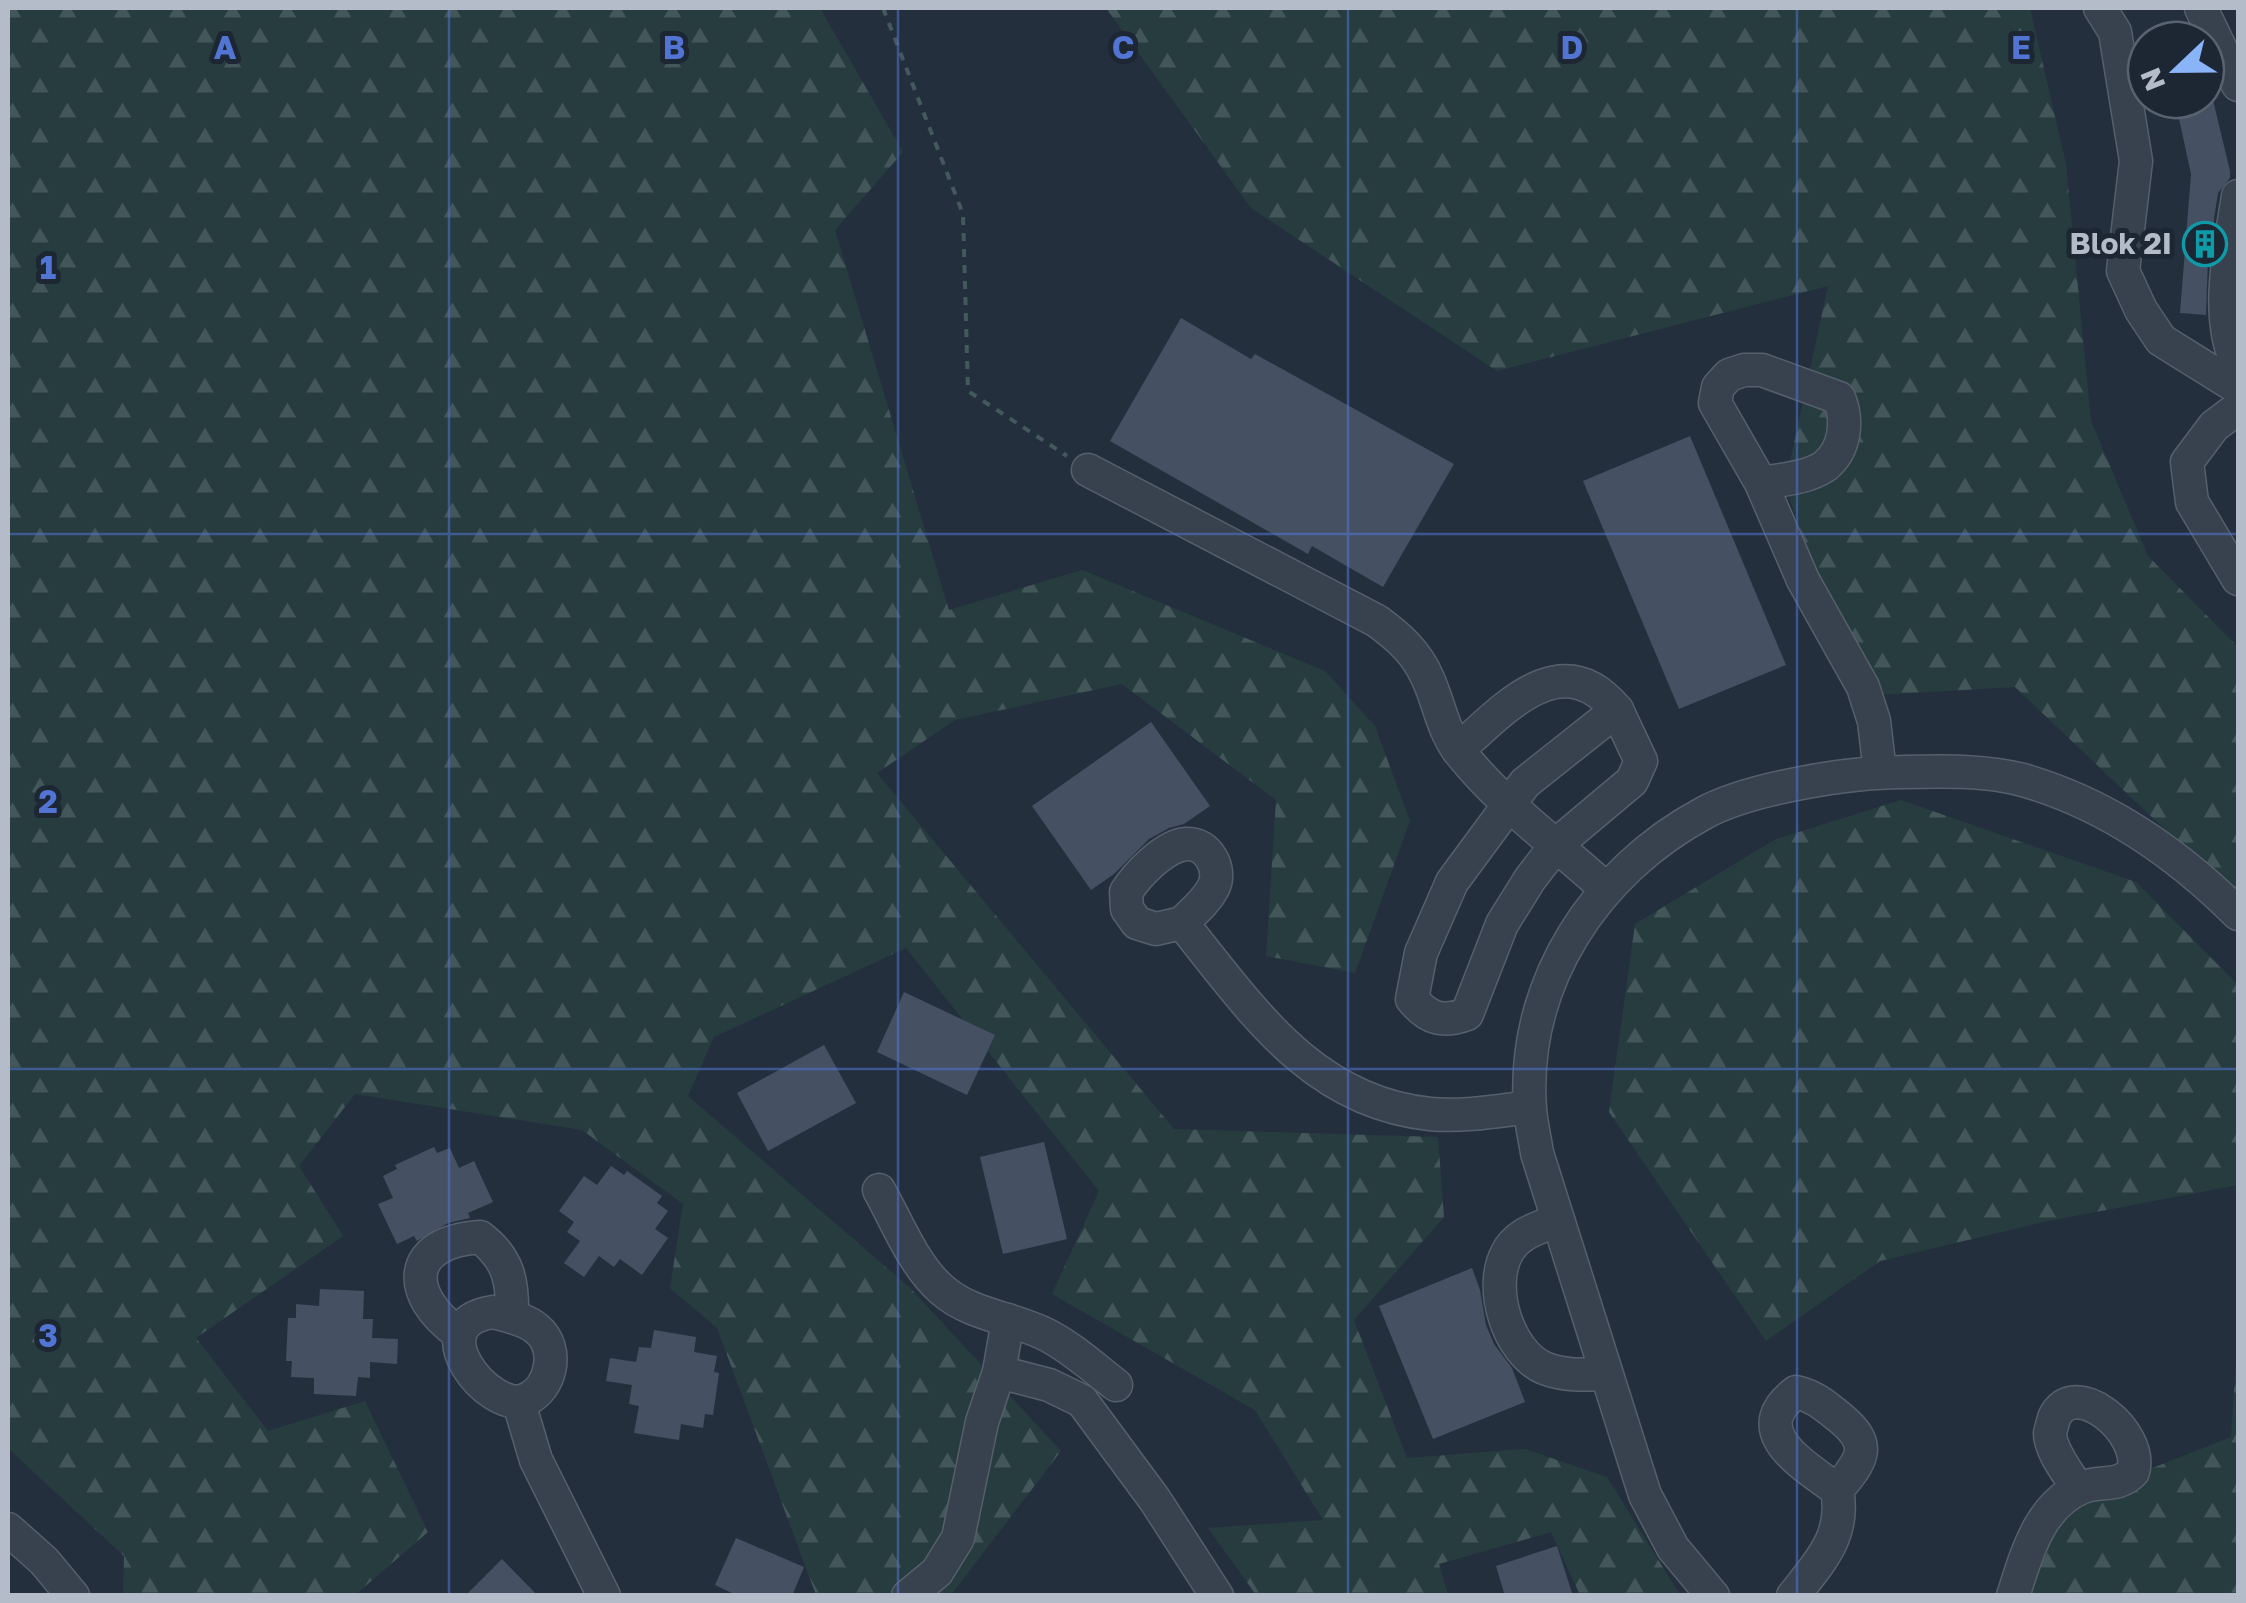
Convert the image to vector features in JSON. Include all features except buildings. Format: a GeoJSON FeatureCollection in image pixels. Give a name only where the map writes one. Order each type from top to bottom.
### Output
{"type":"FeatureCollection","features":[{"type":"Feature","properties":{"kind":"street"},"geometry":{"type":"LineString","coordinates":[[2100,8],[2115,32],[2136,161],[2123,271],[2161,340],[2238,388]]}},
{"type":"Feature","properties":{"kind":"street"},"geometry":{"type":"LineString","coordinates":[[2201,8],[2238,85]]}},
{"type":"Feature","properties":{"kind":"street"},"geometry":{"type":"LineString","coordinates":[[2238,196],[2226,310],[2232,354],[2238,366]]}},
{"type":"Feature","properties":{"kind":"street"},"geometry":{"type":"LineString","coordinates":[[2238,408],[2214,426],[2187,462],[2192,502],[2238,580]]}},
{"type":"Feature","properties":{"kind":"street"},"geometry":{"type":"LineString","coordinates":[[1088,470],[1396,634],[1421,666],[1443,725],[1458,750],[1508,802],[1606,890]]}},
{"type":"Feature","properties":{"kind":"street"},"geometry":{"type":"LineString","coordinates":[[1761,483],[1803,580],[1863,687],[1874,720],[1880,772]]}},
{"type":"Feature","properties":{"kind":"street"},"geometry":{"type":"LineString","coordinates":[[1458,750],[1504,708],[1550,682],[1572,680],[1592,685],[1618,710],[1641,761],[1632,781],[1556,844],[1502,924],[1467,1014],[1451,1020],[1434,1018],[1412,999],[1434,918],[1452,882],[1525,783],[1618,710]]}},
{"type":"Feature","properties":{"kind":"street"},"geometry":{"type":"LineString","coordinates":[[1712,1596],[1674,1548],[1645,1495],[1537,1153],[1530,1107],[1534,1044],[1551,978],[1577,925],[1606,890],[1654,844],[1707,811],[1770,791],[1833,777],[1880,772],[1953,771],[2018,779],[2072,796],[2122,821],[2175,856],[2238,914]]}},
{"type":"Feature","properties":{"kind":"street"},"geometry":{"type":"LineString","coordinates":[[1182,923],[1264,1023],[1305,1064],[1342,1088],[1386,1107],[1432,1114],[1530,1107]]}},
{"type":"Feature","properties":{"kind":"street"},"geometry":{"type":"LineString","coordinates":[[879,1190],[915,1255],[938,1287],[966,1307],[1045,1334],[1116,1386]]}},
{"type":"Feature","properties":{"kind":"street"},"geometry":{"type":"LineString","coordinates":[[1558,1220],[1522,1235],[1506,1253],[1500,1277],[1501,1304],[1519,1348],[1540,1366],[1565,1375],[1606,1374]]}},
{"type":"Feature","properties":{"kind":"street"},"geometry":{"type":"LineString","coordinates":[[458,1334],[430,1310],[421,1290],[420,1274],[426,1257],[470,1238],[480,1237],[506,1265],[513,1285],[512,1317]]}},
{"type":"Feature","properties":{"kind":"street"},"geometry":{"type":"LineString","coordinates":[[493,1312],[512,1317],[536,1327],[548,1343],[552,1364],[532,1396],[519,1403],[504,1400],[488,1390],[468,1368],[458,1334],[478,1314],[493,1312]]}},
{"type":"Feature","properties":{"kind":"street"},"geometry":{"type":"LineString","coordinates":[[908,1596],[938,1572],[958,1538],[1008,1320]]}},
{"type":"Feature","properties":{"kind":"street"},"geometry":{"type":"LineString","coordinates":[[999,1372],[1048,1385],[1082,1401],[1155,1500],[1217,1596]]}},
{"type":"Feature","properties":{"kind":"street"},"geometry":{"type":"LineString","coordinates":[[519,1403],[536,1460],[604,1596]]}},
{"type":"Feature","properties":{"kind":"street"},"geometry":{"type":"LineString","coordinates":[[2013,1596],[2036,1530],[2051,1511],[2078,1489]]}},
{"type":"Feature","properties":{"kind":"street"},"geometry":{"type":"LineString","coordinates":[[1793,1596],[1835,1542],[1841,1508],[1838,1490]]}},
{"type":"Feature","properties":{"kind":"street"},"geometry":{"type":"LineString","coordinates":[[8,1529],[44,1561],[73,1596]]}},
{"type":"Feature","properties":{"kind":"path"},"geometry":{"type":"LineString","coordinates":[[883,8],[963,214],[968,391],[1088,470]]}},
{"type":"Feature","properties":{"kind":"green space"},"geometry":{"type":"Polygon","coordinates":[[[8,8],[820,8],[903,152],[835,230],[949,610],[1082,570],[1325,671],[1375,726],[1410,821],[1355,973],[1266,956],[1276,800],[1122,684],[955,720],[877,773],[1174,1129],[1438,1137],[1444,1217],[1354,1320],[1407,1458],[1525,1449],[1607,1477],[1680,1595],[1580,1595],[1551,1532],[1439,1564],[1448,1595],[1256,1595],[1208,1528],[1323,1520],[1255,1410],[1052,1294],[1099,1191],[906,948],[714,1037],[688,1096],[910,1288],[1061,1451],[951,1595],[816,1595],[717,1328],[670,1288],[683,1204],[582,1130],[355,1094],[299,1166],[343,1236],[196,1338],[268,1431],[365,1401],[428,1532],[355,1595],[123,1595],[124,1556],[8,1448],[8,8]]]}},
{"type":"Feature","properties":{"kind":"green space"},"geometry":{"type":"Polygon","coordinates":[[[1106,8],[2030,8],[2066,164],[2091,421],[2148,556],[2238,647],[2238,899],[2015,687],[1858,696],[1785,485],[1828,286],[1497,371],[1251,208],[1106,8]]]}},
{"type":"Feature","properties":{"kind":"green space"},"geometry":{"type":"Polygon","coordinates":[[[1901,800],[2136,882],[2238,985],[2238,1185],[2048,1221],[1880,1261],[1766,1341],[1609,1112],[1635,924],[1776,839],[1901,800]]]}},
{"type":"Feature","properties":{"kind":"green space"},"geometry":{"type":"Polygon","coordinates":[[[2238,1330],[2238,1595],[2021,1596],[2031,1516],[2231,1437],[2238,1330]]]}},
{"type":"Feature","properties":{"kind":"place","name":"Blok 2I"},"geometry":{"type":"Point","coordinates":[2205,244]}}]}
